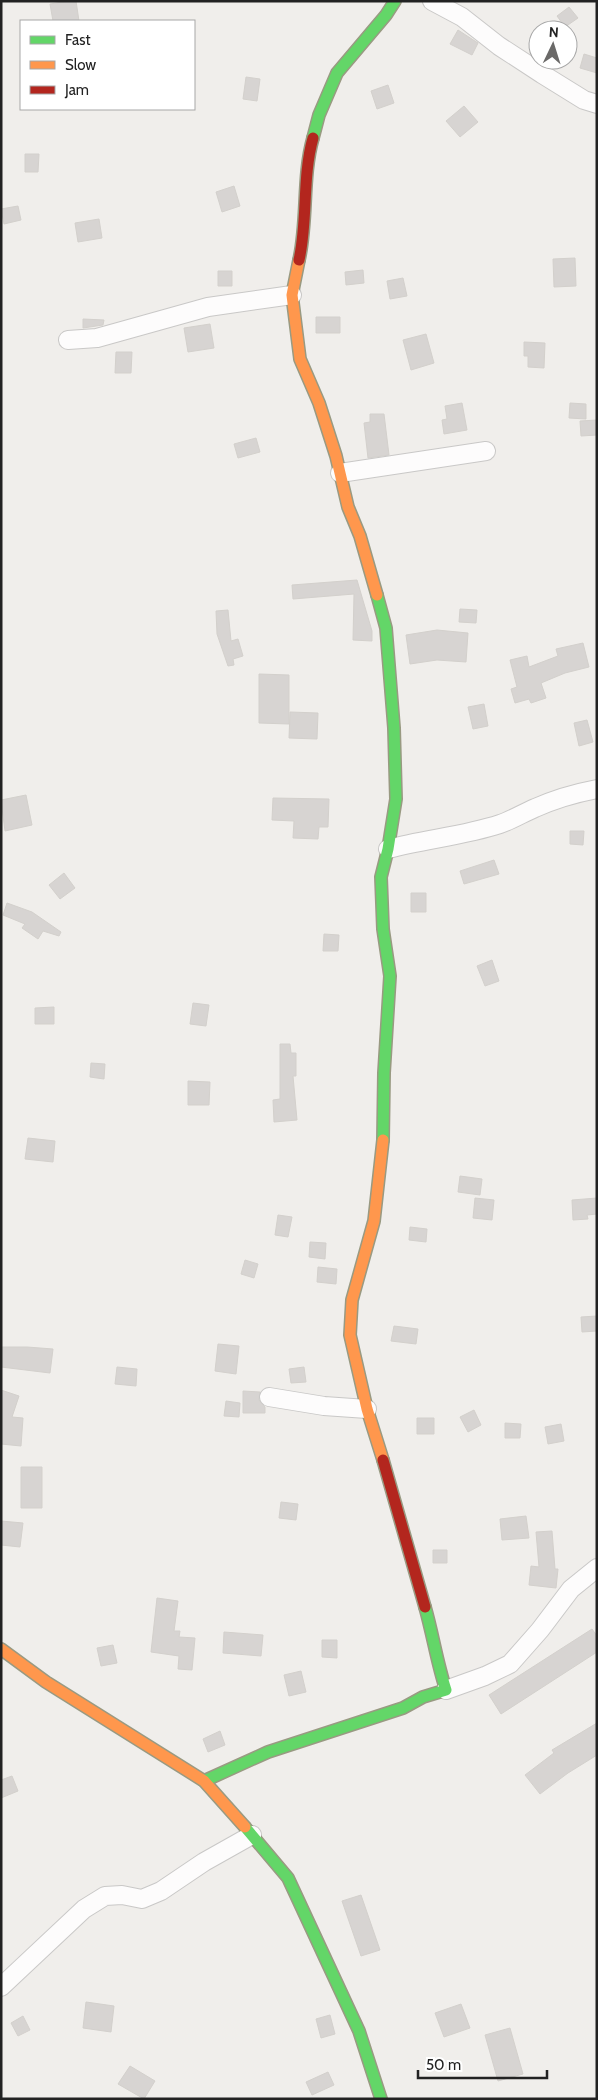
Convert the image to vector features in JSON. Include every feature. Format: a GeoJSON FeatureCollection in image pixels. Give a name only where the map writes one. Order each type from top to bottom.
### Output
{"type":"FeatureCollection","features":[{"type":"Feature","properties":{"kind":"street"},"geometry":{"type":"LineString","coordinates":[[395,1],[386,15],[336,73],[319,115],[309,152],[304,238],[292,295],[300,359],[319,403],[348,507],[360,536],[386,628],[394,719],[396,799],[388,849],[381,877],[383,929],[390,976],[384,1073],[384,1130],[374,1221],[352,1300],[350,1335],[367,1409],[380,1446],[446,1690]]}},
{"type":"Feature","properties":{"kind":"street"},"geometry":{"type":"LineString","coordinates":[[432,1],[462,17],[500,46],[542,74],[584,100],[597,104]]}},
{"type":"Feature","properties":{"kind":"street"},"geometry":{"type":"LineString","coordinates":[[68,340],[97,338],[208,307],[292,295]]}},
{"type":"Feature","properties":{"kind":"street"},"geometry":{"type":"LineString","coordinates":[[340,473],[486,451]]}},
{"type":"Feature","properties":{"kind":"street"},"geometry":{"type":"LineString","coordinates":[[388,849],[466,833],[501,823],[577,793],[597,789]]}},
{"type":"Feature","properties":{"kind":"street"},"geometry":{"type":"LineString","coordinates":[[270,1397],[324,1406],[367,1409]]}},
{"type":"Feature","properties":{"kind":"street"},"geometry":{"type":"LineString","coordinates":[[204,1780],[268,1752],[402,1708],[423,1697],[485,1676],[510,1664],[540,1630],[571,1590],[597,1568]]}},
{"type":"Feature","properties":{"kind":"street"},"geometry":{"type":"LineString","coordinates":[[1,1649],[46,1682],[204,1780],[252,1835],[288,1878],[359,2031],[380,2099]]}},
{"type":"Feature","properties":{"kind":"street"},"geometry":{"type":"LineString","coordinates":[[1,1987],[84,1909],[105,1896],[122,1895],[142,1898],[161,1891],[204,1862],[252,1835]]}},
{"type":"Feature","properties":{"kind":"building"},"geometry":{"type":"Polygon","coordinates":[[[76,1],[79,20],[53,20],[50,4],[76,1]]]}},
{"type":"Feature","properties":{"kind":"building"},"geometry":{"type":"Polygon","coordinates":[[[569,7],[578,18],[575,20],[560,20],[557,16],[569,7]]]}},
{"type":"Feature","properties":{"kind":"building"},"geometry":{"type":"Polygon","coordinates":[[[458,30],[478,43],[472,55],[450,44],[458,30]]]}},
{"type":"Feature","properties":{"kind":"building"},"geometry":{"type":"Polygon","coordinates":[[[584,54],[597,58],[597,73],[580,68],[584,54]]]}},
{"type":"Feature","properties":{"kind":"building"},"geometry":{"type":"Polygon","coordinates":[[[246,77],[260,79],[257,101],[243,99],[246,77]]]}},
{"type":"Feature","properties":{"kind":"building"},"geometry":{"type":"Polygon","coordinates":[[[388,85],[394,103],[377,109],[371,91],[388,85]]]}},
{"type":"Feature","properties":{"kind":"building"},"geometry":{"type":"Polygon","coordinates":[[[464,106],[478,122],[460,137],[446,121],[464,106]]]}},
{"type":"Feature","properties":{"kind":"building"},"geometry":{"type":"Polygon","coordinates":[[[25,154],[39,154],[38,172],[25,172],[25,154]]]}},
{"type":"Feature","properties":{"kind":"building"},"geometry":{"type":"Polygon","coordinates":[[[234,186],[240,206],[222,212],[216,192],[234,186]]]}},
{"type":"Feature","properties":{"kind":"building"},"geometry":{"type":"Polygon","coordinates":[[[18,206],[21,220],[4,224],[1,209],[18,206]]]}},
{"type":"Feature","properties":{"kind":"building"},"geometry":{"type":"Polygon","coordinates":[[[99,219],[102,238],[78,242],[75,223],[99,219]]]}},
{"type":"Feature","properties":{"kind":"building"},"geometry":{"type":"Polygon","coordinates":[[[575,258],[576,286],[554,287],[553,259],[575,258]]]}},
{"type":"Feature","properties":{"kind":"building"},"geometry":{"type":"Polygon","coordinates":[[[363,270],[364,283],[346,285],[345,272],[363,270]]]}},
{"type":"Feature","properties":{"kind":"building"},"geometry":{"type":"Polygon","coordinates":[[[218,271],[232,271],[232,286],[218,286],[218,271]]]}},
{"type":"Feature","properties":{"kind":"building"},"geometry":{"type":"Polygon","coordinates":[[[403,278],[407,296],[390,299],[387,281],[403,278]]]}},
{"type":"Feature","properties":{"kind":"building"},"geometry":{"type":"Polygon","coordinates":[[[316,317],[340,317],[340,333],[316,333],[316,317]]]}},
{"type":"Feature","properties":{"kind":"building"},"geometry":{"type":"Polygon","coordinates":[[[83,319],[104,320],[103,325],[83,328],[83,319]]]}},
{"type":"Feature","properties":{"kind":"building"},"geometry":{"type":"Polygon","coordinates":[[[210,324],[214,348],[188,352],[184,328],[210,324]]]}},
{"type":"Feature","properties":{"kind":"building"},"geometry":{"type":"Polygon","coordinates":[[[426,334],[434,363],[411,370],[403,340],[426,334]]]}},
{"type":"Feature","properties":{"kind":"building"},"geometry":{"type":"Polygon","coordinates":[[[524,342],[545,343],[544,368],[528,367],[528,356],[524,356],[524,342]]]}},
{"type":"Feature","properties":{"kind":"building"},"geometry":{"type":"Polygon","coordinates":[[[116,352],[132,352],[131,373],[115,373],[116,352]]]}},
{"type":"Feature","properties":{"kind":"building"},"geometry":{"type":"Polygon","coordinates":[[[462,403],[467,430],[444,434],[442,420],[447,419],[445,406],[462,403]]]}},
{"type":"Feature","properties":{"kind":"building"},"geometry":{"type":"Polygon","coordinates":[[[570,403],[586,404],[586,419],[569,418],[570,403]]]}},
{"type":"Feature","properties":{"kind":"building"},"geometry":{"type":"Polygon","coordinates":[[[370,414],[384,414],[389,455],[368,458],[364,423],[370,422],[370,414]]]}},
{"type":"Feature","properties":{"kind":"building"},"geometry":{"type":"Polygon","coordinates":[[[597,420],[597,435],[581,436],[580,421],[597,420]]]}},
{"type":"Feature","properties":{"kind":"building"},"geometry":{"type":"Polygon","coordinates":[[[256,438],[260,452],[238,458],[234,444],[256,438]]]}},
{"type":"Feature","properties":{"kind":"building"},"geometry":{"type":"Polygon","coordinates":[[[357,580],[372,631],[372,641],[353,640],[354,594],[293,599],[292,585],[357,580]]]}},
{"type":"Feature","properties":{"kind":"building"},"geometry":{"type":"Polygon","coordinates":[[[460,609],[477,610],[476,623],[459,622],[460,609]]]}},
{"type":"Feature","properties":{"kind":"building"},"geometry":{"type":"Polygon","coordinates":[[[228,610],[231,641],[238,639],[243,656],[233,659],[234,665],[228,666],[217,634],[216,611],[228,610]]]}},
{"type":"Feature","properties":{"kind":"building"},"geometry":{"type":"Polygon","coordinates":[[[437,630],[468,633],[466,662],[437,660],[410,664],[406,635],[437,630]]]}},
{"type":"Feature","properties":{"kind":"building"},"geometry":{"type":"Polygon","coordinates":[[[583,643],[589,667],[565,673],[541,683],[546,698],[531,703],[529,699],[515,703],[511,689],[517,687],[510,660],[527,656],[529,667],[558,656],[556,649],[583,643]]]}},
{"type":"Feature","properties":{"kind":"building"},"geometry":{"type":"Polygon","coordinates":[[[259,674],[289,675],[289,724],[259,723],[259,674]]]}},
{"type":"Feature","properties":{"kind":"building"},"geometry":{"type":"Polygon","coordinates":[[[484,704],[488,726],[473,729],[468,707],[484,704]]]}},
{"type":"Feature","properties":{"kind":"building"},"geometry":{"type":"Polygon","coordinates":[[[290,712],[318,713],[317,739],[289,738],[290,712]]]}},
{"type":"Feature","properties":{"kind":"building"},"geometry":{"type":"Polygon","coordinates":[[[587,720],[593,742],[579,746],[574,723],[587,720]]]}},
{"type":"Feature","properties":{"kind":"building"},"geometry":{"type":"Polygon","coordinates":[[[26,795],[32,825],[5,831],[1,800],[26,795]]]}},
{"type":"Feature","properties":{"kind":"building"},"geometry":{"type":"Polygon","coordinates":[[[273,798],[329,799],[328,827],[319,827],[318,839],[293,838],[294,821],[272,820],[273,798]]]}},
{"type":"Feature","properties":{"kind":"building"},"geometry":{"type":"Polygon","coordinates":[[[570,831],[584,831],[583,845],[570,844],[570,831]]]}},
{"type":"Feature","properties":{"kind":"building"},"geometry":{"type":"Polygon","coordinates":[[[494,860],[499,874],[464,884],[460,871],[494,860]]]}},
{"type":"Feature","properties":{"kind":"building"},"geometry":{"type":"Polygon","coordinates":[[[64,873],[75,888],[60,899],[49,885],[64,873]]]}},
{"type":"Feature","properties":{"kind":"building"},"geometry":{"type":"Polygon","coordinates":[[[411,893],[426,893],[426,912],[411,912],[411,893]]]}},
{"type":"Feature","properties":{"kind":"building"},"geometry":{"type":"Polygon","coordinates":[[[7,903],[32,912],[61,932],[59,936],[43,931],[38,939],[22,928],[25,924],[3,915],[7,903]]]}},
{"type":"Feature","properties":{"kind":"building"},"geometry":{"type":"Polygon","coordinates":[[[324,934],[339,935],[338,951],[323,951],[324,934]]]}},
{"type":"Feature","properties":{"kind":"building"},"geometry":{"type":"Polygon","coordinates":[[[492,960],[499,981],[485,986],[477,966],[492,960]]]}},
{"type":"Feature","properties":{"kind":"building"},"geometry":{"type":"Polygon","coordinates":[[[193,1003],[209,1005],[206,1026],[190,1024],[193,1003]]]}},
{"type":"Feature","properties":{"kind":"building"},"geometry":{"type":"Polygon","coordinates":[[[54,1007],[54,1024],[35,1024],[35,1008],[54,1007]]]}},
{"type":"Feature","properties":{"kind":"building"},"geometry":{"type":"Polygon","coordinates":[[[280,1044],[290,1044],[291,1053],[296,1053],[296,1076],[293,1076],[297,1120],[274,1122],[273,1100],[280,1099],[280,1044]]]}},
{"type":"Feature","properties":{"kind":"building"},"geometry":{"type":"Polygon","coordinates":[[[91,1063],[105,1064],[104,1079],[90,1077],[91,1063]]]}},
{"type":"Feature","properties":{"kind":"building"},"geometry":{"type":"Polygon","coordinates":[[[188,1081],[210,1082],[209,1105],[188,1105],[188,1081]]]}},
{"type":"Feature","properties":{"kind":"building"},"geometry":{"type":"Polygon","coordinates":[[[28,1138],[55,1141],[53,1162],[25,1159],[28,1138]]]}},
{"type":"Feature","properties":{"kind":"building"},"geometry":{"type":"Polygon","coordinates":[[[460,1176],[482,1179],[480,1195],[458,1192],[460,1176]]]}},
{"type":"Feature","properties":{"kind":"building"},"geometry":{"type":"Polygon","coordinates":[[[475,1198],[494,1200],[492,1220],[473,1218],[475,1198]]]}},
{"type":"Feature","properties":{"kind":"building"},"geometry":{"type":"Polygon","coordinates":[[[597,1198],[597,1214],[587,1215],[588,1219],[573,1220],[572,1200],[597,1198]]]}},
{"type":"Feature","properties":{"kind":"building"},"geometry":{"type":"Polygon","coordinates":[[[278,1215],[292,1217],[288,1237],[275,1235],[278,1215]]]}},
{"type":"Feature","properties":{"kind":"building"},"geometry":{"type":"Polygon","coordinates":[[[410,1227],[427,1229],[426,1242],[409,1240],[410,1227]]]}},
{"type":"Feature","properties":{"kind":"building"},"geometry":{"type":"Polygon","coordinates":[[[310,1242],[326,1243],[325,1259],[309,1257],[310,1242]]]}},
{"type":"Feature","properties":{"kind":"building"},"geometry":{"type":"Polygon","coordinates":[[[245,1260],[258,1264],[254,1278],[241,1274],[245,1260]]]}},
{"type":"Feature","properties":{"kind":"building"},"geometry":{"type":"Polygon","coordinates":[[[318,1267],[337,1269],[336,1284],[317,1282],[318,1267]]]}},
{"type":"Feature","properties":{"kind":"building"},"geometry":{"type":"Polygon","coordinates":[[[597,1316],[597,1331],[582,1332],[581,1317],[597,1316]]]}},
{"type":"Feature","properties":{"kind":"building"},"geometry":{"type":"Polygon","coordinates":[[[394,1326],[418,1329],[416,1344],[391,1341],[394,1326]]]}},
{"type":"Feature","properties":{"kind":"building"},"geometry":{"type":"Polygon","coordinates":[[[218,1344],[239,1346],[236,1374],[215,1371],[218,1344]]]}},
{"type":"Feature","properties":{"kind":"building"},"geometry":{"type":"Polygon","coordinates":[[[1,1347],[53,1349],[50,1373],[1,1367],[1,1347]]]}},
{"type":"Feature","properties":{"kind":"building"},"geometry":{"type":"Polygon","coordinates":[[[117,1367],[137,1369],[136,1386],[115,1384],[117,1367]]]}},
{"type":"Feature","properties":{"kind":"building"},"geometry":{"type":"Polygon","coordinates":[[[304,1367],[306,1382],[291,1383],[289,1369],[304,1367]]]}},
{"type":"Feature","properties":{"kind":"building"},"geometry":{"type":"Polygon","coordinates":[[[1,1390],[19,1396],[12,1417],[23,1418],[21,1446],[1,1444],[1,1390]]]}},
{"type":"Feature","properties":{"kind":"building"},"geometry":{"type":"Polygon","coordinates":[[[243,1391],[260,1392],[259,1400],[265,1407],[265,1413],[243,1413],[243,1391]]]}},
{"type":"Feature","properties":{"kind":"building"},"geometry":{"type":"Polygon","coordinates":[[[226,1401],[240,1403],[239,1417],[224,1416],[226,1401]]]}},
{"type":"Feature","properties":{"kind":"building"},"geometry":{"type":"Polygon","coordinates":[[[474,1410],[481,1425],[468,1432],[460,1417],[474,1410]]]}},
{"type":"Feature","properties":{"kind":"building"},"geometry":{"type":"Polygon","coordinates":[[[417,1418],[434,1418],[434,1434],[417,1434],[417,1418]]]}},
{"type":"Feature","properties":{"kind":"building"},"geometry":{"type":"Polygon","coordinates":[[[505,1423],[521,1424],[520,1438],[505,1438],[505,1423]]]}},
{"type":"Feature","properties":{"kind":"building"},"geometry":{"type":"Polygon","coordinates":[[[561,1424],[564,1441],[548,1444],[545,1427],[561,1424]]]}},
{"type":"Feature","properties":{"kind":"building"},"geometry":{"type":"Polygon","coordinates":[[[21,1467],[42,1467],[42,1508],[21,1508],[21,1467]]]}},
{"type":"Feature","properties":{"kind":"building"},"geometry":{"type":"Polygon","coordinates":[[[281,1502],[298,1504],[296,1520],[279,1518],[281,1502]]]}},
{"type":"Feature","properties":{"kind":"building"},"geometry":{"type":"Polygon","coordinates":[[[526,1516],[529,1538],[502,1540],[500,1519],[526,1516]]]}},
{"type":"Feature","properties":{"kind":"building"},"geometry":{"type":"Polygon","coordinates":[[[1,1521],[23,1523],[20,1547],[1,1545],[1,1521]]]}},
{"type":"Feature","properties":{"kind":"building"},"geometry":{"type":"Polygon","coordinates":[[[552,1531],[555,1569],[558,1569],[556,1588],[529,1585],[531,1566],[539,1567],[536,1532],[552,1531]]]}},
{"type":"Feature","properties":{"kind":"building"},"geometry":{"type":"Polygon","coordinates":[[[433,1550],[447,1550],[447,1563],[433,1563],[433,1550]]]}},
{"type":"Feature","properties":{"kind":"building"},"geometry":{"type":"Polygon","coordinates":[[[157,1598],[178,1601],[174,1631],[180,1631],[179,1637],[195,1638],[192,1670],[178,1669],[179,1656],[151,1652],[157,1598]]]}},
{"type":"Feature","properties":{"kind":"building"},"geometry":{"type":"Polygon","coordinates":[[[592,1629],[597,1636],[597,1652],[501,1714],[489,1695],[592,1629]]]}},
{"type":"Feature","properties":{"kind":"building"},"geometry":{"type":"Polygon","coordinates":[[[224,1632],[263,1635],[261,1656],[223,1653],[224,1632]]]}},
{"type":"Feature","properties":{"kind":"building"},"geometry":{"type":"Polygon","coordinates":[[[322,1640],[337,1640],[337,1658],[322,1657],[322,1640]]]}},
{"type":"Feature","properties":{"kind":"building"},"geometry":{"type":"Polygon","coordinates":[[[113,1645],[117,1663],[101,1666],[97,1648],[113,1645]]]}},
{"type":"Feature","properties":{"kind":"building"},"geometry":{"type":"Polygon","coordinates":[[[301,1671],[306,1692],[289,1696],[284,1675],[301,1671]]]}},
{"type":"Feature","properties":{"kind":"building"},"geometry":{"type":"Polygon","coordinates":[[[597,1723],[597,1755],[568,1773],[540,1794],[525,1775],[554,1753],[552,1750],[597,1723]]]}},
{"type":"Feature","properties":{"kind":"building"},"geometry":{"type":"Polygon","coordinates":[[[220,1731],[225,1745],[208,1752],[203,1739],[220,1731]]]}},
{"type":"Feature","properties":{"kind":"building"},"geometry":{"type":"Polygon","coordinates":[[[12,1776],[18,1791],[1,1798],[1,1780],[12,1776]]]}},
{"type":"Feature","properties":{"kind":"building"},"geometry":{"type":"Polygon","coordinates":[[[361,1895],[380,1950],[361,1956],[342,1901],[361,1895]]]}},
{"type":"Feature","properties":{"kind":"building"},"geometry":{"type":"Polygon","coordinates":[[[86,2002],[114,2006],[111,2032],[83,2028],[86,2002]]]}},
{"type":"Feature","properties":{"kind":"building"},"geometry":{"type":"Polygon","coordinates":[[[461,2004],[470,2028],[444,2037],[435,2013],[461,2004]]]}},
{"type":"Feature","properties":{"kind":"building"},"geometry":{"type":"Polygon","coordinates":[[[330,2015],[335,2034],[321,2038],[316,2019],[330,2015]]]}},
{"type":"Feature","properties":{"kind":"building"},"geometry":{"type":"Polygon","coordinates":[[[23,2016],[30,2030],[18,2036],[11,2023],[23,2016]]]}},
{"type":"Feature","properties":{"kind":"building"},"geometry":{"type":"Polygon","coordinates":[[[510,2028],[523,2074],[498,2081],[485,2035],[510,2028]]]}},
{"type":"Feature","properties":{"kind":"building"},"geometry":{"type":"Polygon","coordinates":[[[130,2066],[155,2081],[144,2099],[118,2084],[130,2066]]]}},
{"type":"Feature","properties":{"kind":"building"},"geometry":{"type":"Polygon","coordinates":[[[328,2072],[334,2085],[312,2095],[306,2082],[328,2072]]]}},
{"type":"Feature","properties":{"kind":"traffic: fast"},"geometry":{"type":"LineString","coordinates":[[313,138],[319,115],[337,73],[386,15],[395,1]]}},
{"type":"Feature","properties":{"kind":"traffic: fast"},"geometry":{"type":"LineString","coordinates":[[377,595],[386,628],[394,728],[396,799],[388,849],[381,877],[383,929],[390,976],[384,1073],[383,1140]]}},
{"type":"Feature","properties":{"kind":"traffic: fast"},"geometry":{"type":"LineString","coordinates":[[204,1781],[268,1752],[403,1708],[423,1697],[446,1690],[425,1607]]}},
{"type":"Feature","properties":{"kind":"traffic: fast"},"geometry":{"type":"LineString","coordinates":[[245,1827],[288,1878],[359,2031],[381,2099]]}},
{"type":"Feature","properties":{"kind":"traffic: slow"},"geometry":{"type":"LineString","coordinates":[[299,260],[292,295],[300,359],[319,403],[336,456],[348,507],[360,536],[377,595]]}},
{"type":"Feature","properties":{"kind":"traffic: slow"},"geometry":{"type":"LineString","coordinates":[[383,1140],[374,1221],[352,1300],[350,1335],[367,1409],[383,1460]]}},
{"type":"Feature","properties":{"kind":"traffic: slow"},"geometry":{"type":"LineString","coordinates":[[1,1649],[46,1682],[204,1781],[245,1827]]}},
{"type":"Feature","properties":{"kind":"traffic: jam"},"geometry":{"type":"LineString","coordinates":[[299,260],[302,245],[307,168],[313,138]]}},
{"type":"Feature","properties":{"kind":"traffic: jam"},"geometry":{"type":"LineString","coordinates":[[383,1460],[425,1607]]}}]}
